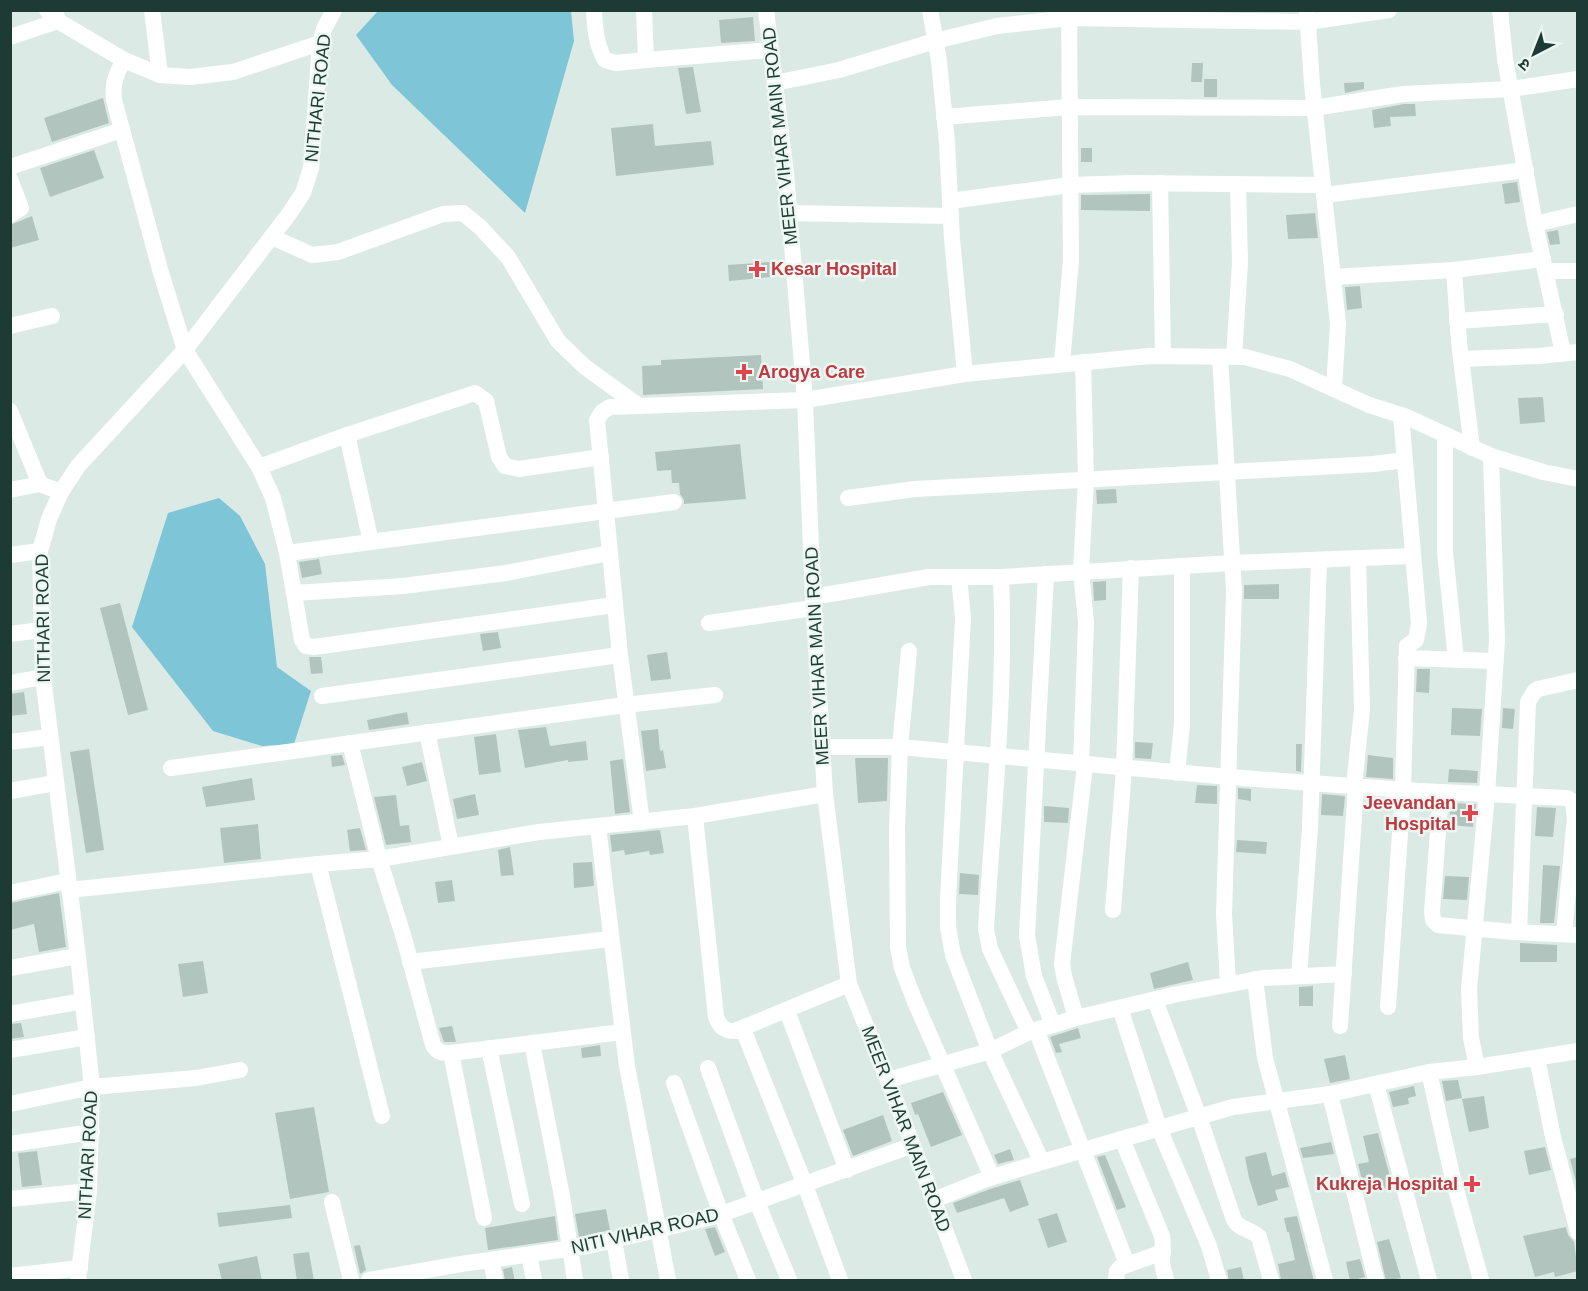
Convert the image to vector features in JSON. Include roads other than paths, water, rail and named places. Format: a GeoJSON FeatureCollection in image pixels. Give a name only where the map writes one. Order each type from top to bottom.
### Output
{"type":"FeatureCollection","features":[{"type":"Feature","properties":{"kind":"street"},"geometry":{"type":"LineString","coordinates":[[152,10],[160,75]]}},
{"type":"Feature","properties":{"kind":"street","name":"NITHARI ROAD"},"geometry":{"type":"LineString","coordinates":[[79,1274],[89,1191],[92,1087],[43,677],[40,550],[49,519],[61,492],[78,466],[185,350],[303,193],[311,168],[320,43],[334,10]]}},
{"type":"Feature","properties":{"kind":"street"},"geometry":{"type":"LineString","coordinates":[[594,10],[598,49],[605,60],[616,63],[771,50]]}},
{"type":"Feature","properties":{"kind":"street"},"geometry":{"type":"LineString","coordinates":[[644,10],[646,60]]}},
{"type":"Feature","properties":{"kind":"street","name":"MEER VIHAR MAIN ROAD"},"geometry":{"type":"LineString","coordinates":[[766,10],[789,213],[805,400],[813,603],[825,794],[849,984],[913,1144],[964,1281]]}},
{"type":"Feature","properties":{"kind":"street"},"geometry":{"type":"LineString","coordinates":[[930,10],[944,117],[965,374]]}},
{"type":"Feature","properties":{"kind":"street"},"geometry":{"type":"LineString","coordinates":[[775,83],[839,70],[935,41],[997,26],[1069,14],[1308,16],[1389,10]]}},
{"type":"Feature","properties":{"kind":"street"},"geometry":{"type":"LineString","coordinates":[[1461,359],[1539,356],[1570,352],[1556,314],[1535,224],[1505,59],[1500,10]]}},
{"type":"Feature","properties":{"kind":"street"},"geometry":{"type":"LineString","coordinates":[[10,36],[53,14],[124,60],[160,75],[190,77],[233,72],[320,43]]}},
{"type":"Feature","properties":{"kind":"street"},"geometry":{"type":"LineString","coordinates":[[1062,363],[1071,260],[1069,14]]}},
{"type":"Feature","properties":{"kind":"street"},"geometry":{"type":"LineString","coordinates":[[1308,16],[1314,108],[1338,324],[1334,389]]}},
{"type":"Feature","properties":{"kind":"street"},"geometry":{"type":"LineString","coordinates":[[124,60],[112,87],[170,303],[185,350],[259,467],[273,498],[287,553],[302,640],[306,646],[314,647],[614,605]]}},
{"type":"Feature","properties":{"kind":"street"},"geometry":{"type":"LineString","coordinates":[[944,117],[1069,107],[1314,108],[1403,94],[1511,89],[1578,79]]}},
{"type":"Feature","properties":{"kind":"street"},"geometry":{"type":"LineString","coordinates":[[10,167],[122,130]]}},
{"type":"Feature","properties":{"kind":"street"},"geometry":{"type":"LineString","coordinates":[[789,213],[951,208],[1070,185],[1238,184],[1323,190],[1526,170]]}},
{"type":"Feature","properties":{"kind":"street"},"geometry":{"type":"LineString","coordinates":[[10,179],[21,208],[10,215]]}},
{"type":"Feature","properties":{"kind":"street"},"geometry":{"type":"LineString","coordinates":[[1160,183],[1163,356]]}},
{"type":"Feature","properties":{"kind":"street"},"geometry":{"type":"LineString","coordinates":[[1228,984],[1224,914],[1234,591],[1227,472],[1227,357],[1240,263],[1238,184]]}},
{"type":"Feature","properties":{"kind":"street"},"geometry":{"type":"LineString","coordinates":[[272,237],[312,255],[338,252],[443,214],[463,213],[480,227],[508,257],[558,340],[585,367],[639,406]]}},
{"type":"Feature","properties":{"kind":"street"},"geometry":{"type":"LineString","coordinates":[[1535,224],[1578,214]]}},
{"type":"Feature","properties":{"kind":"street"},"geometry":{"type":"LineString","coordinates":[[1333,278],[1454,270],[1504,262],[1544,265],[1578,271]]}},
{"type":"Feature","properties":{"kind":"street"},"geometry":{"type":"LineString","coordinates":[[1454,270],[1457,321],[1472,448]]}},
{"type":"Feature","properties":{"kind":"street"},"geometry":{"type":"LineString","coordinates":[[1457,321],[1556,314]]}},
{"type":"Feature","properties":{"kind":"street"},"geometry":{"type":"LineString","coordinates":[[10,326],[52,316]]}},
{"type":"Feature","properties":{"kind":"street"},"geometry":{"type":"LineString","coordinates":[[642,822],[625,705],[597,420],[602,412],[610,407],[805,400],[965,374],[1062,363],[1163,356],[1245,357],[1290,369],[1370,405],[1401,415],[1491,456],[1543,472],[1578,479]]}},
{"type":"Feature","properties":{"kind":"street"},"geometry":{"type":"LineString","coordinates":[[1076,1018],[1062,964],[1083,765],[1086,622],[1082,571],[1086,479],[1083,362]]}},
{"type":"Feature","properties":{"kind":"street"},"geometry":{"type":"LineString","coordinates":[[259,467],[475,393],[486,401],[499,457],[506,466],[519,470],[601,457]]}},
{"type":"Feature","properties":{"kind":"street"},"geometry":{"type":"LineString","coordinates":[[10,411],[18,447],[40,484]]}},
{"type":"Feature","properties":{"kind":"street"},"geometry":{"type":"LineString","coordinates":[[1388,1007],[1403,790],[1406,658],[1407,646],[1416,640],[1418,633],[1401,415]]}},
{"type":"Feature","properties":{"kind":"street"},"geometry":{"type":"LineString","coordinates":[[347,435],[371,543]]}},
{"type":"Feature","properties":{"kind":"street"},"geometry":{"type":"LineString","coordinates":[[1445,435],[1445,552],[1456,659]]}},
{"type":"Feature","properties":{"kind":"street"},"geometry":{"type":"LineString","coordinates":[[1477,1067],[1471,1038],[1469,989],[1487,794],[1496,661],[1497,616],[1491,456]]}},
{"type":"Feature","properties":{"kind":"street"},"geometry":{"type":"LineString","coordinates":[[848,498],[915,489],[1374,464],[1404,460]]}},
{"type":"Feature","properties":{"kind":"street"},"geometry":{"type":"LineString","coordinates":[[10,490],[40,484],[61,492]]}},
{"type":"Feature","properties":{"kind":"street"},"geometry":{"type":"LineString","coordinates":[[287,553],[674,502]]}},
{"type":"Feature","properties":{"kind":"street"},"geometry":{"type":"LineString","coordinates":[[10,555],[40,550]]}},
{"type":"Feature","properties":{"kind":"street"},"geometry":{"type":"LineString","coordinates":[[294,593],[426,583],[506,573],[609,553]]}},
{"type":"Feature","properties":{"kind":"street"},"geometry":{"type":"LineString","coordinates":[[709,623],[929,578],[1001,577],[1131,568],[1412,556]]}},
{"type":"Feature","properties":{"kind":"street"},"geometry":{"type":"LineString","coordinates":[[1340,1026],[1362,710],[1358,559]]}},
{"type":"Feature","properties":{"kind":"street"},"geometry":{"type":"LineString","coordinates":[[1299,976],[1309,846],[1319,561]]}},
{"type":"Feature","properties":{"kind":"street"},"geometry":{"type":"LineString","coordinates":[[1178,773],[1182,724],[1182,566]]}},
{"type":"Feature","properties":{"kind":"street"},"geometry":{"type":"LineString","coordinates":[[1113,910],[1124,769],[1131,568]]}},
{"type":"Feature","properties":{"kind":"street"},"geometry":{"type":"LineString","coordinates":[[1046,573],[1027,936],[1034,976],[1053,1025]]}},
{"type":"Feature","properties":{"kind":"street"},"geometry":{"type":"LineString","coordinates":[[959,577],[963,618],[948,927],[953,955],[990,1051],[1042,1162]]}},
{"type":"Feature","properties":{"kind":"street"},"geometry":{"type":"LineString","coordinates":[[1001,577],[1003,623],[986,929],[990,949],[1032,1031],[1082,1150],[1126,1264]]}},
{"type":"Feature","properties":{"kind":"street"},"geometry":{"type":"LineString","coordinates":[[10,634],[41,630]]}},
{"type":"Feature","properties":{"kind":"street"},"geometry":{"type":"LineString","coordinates":[[909,651],[900,747],[897,828],[898,947],[902,968],[912,995],[992,1177]]}},
{"type":"Feature","properties":{"kind":"street"},"geometry":{"type":"LineString","coordinates":[[321,696],[620,655]]}},
{"type":"Feature","properties":{"kind":"street"},"geometry":{"type":"LineString","coordinates":[[1406,658],[1496,661]]}},
{"type":"Feature","properties":{"kind":"street"},"geometry":{"type":"LineString","coordinates":[[10,683],[43,677]]}},
{"type":"Feature","properties":{"kind":"street"},"geometry":{"type":"LineString","coordinates":[[1519,932],[1528,702],[1538,689],[1578,680]]}},
{"type":"Feature","properties":{"kind":"street"},"geometry":{"type":"LineString","coordinates":[[171,768],[625,705],[715,695]]}},
{"type":"Feature","properties":{"kind":"street"},"geometry":{"type":"LineString","coordinates":[[427,732],[451,846]]}},
{"type":"Feature","properties":{"kind":"street"},"geometry":{"type":"LineString","coordinates":[[10,742],[49,737]]}},
{"type":"Feature","properties":{"kind":"street"},"geometry":{"type":"LineString","coordinates":[[350,743],[379,859],[437,1051],[451,1053],[622,1032]]}},
{"type":"Feature","properties":{"kind":"street"},"geometry":{"type":"LineString","coordinates":[[822,747],[900,747],[1124,769],[1403,790],[1567,798],[1573,802],[1575,818],[1571,934],[1438,925],[1433,920],[1435,857],[1441,792]]}},
{"type":"Feature","properties":{"kind":"street"},"geometry":{"type":"LineString","coordinates":[[10,791],[55,783]]}},
{"type":"Feature","properties":{"kind":"street"},"geometry":{"type":"LineString","coordinates":[[10,893],[379,859],[539,832],[695,816],[825,794]]}},
{"type":"Feature","properties":{"kind":"street"},"geometry":{"type":"LineString","coordinates":[[695,816],[716,1017],[719,1025],[726,1031],[743,1029],[849,984]]}},
{"type":"Feature","properties":{"kind":"street"},"geometry":{"type":"LineString","coordinates":[[598,827],[622,1032],[668,1281]]}},
{"type":"Feature","properties":{"kind":"street"},"geometry":{"type":"LineString","coordinates":[[318,864],[382,1116]]}},
{"type":"Feature","properties":{"kind":"street"},"geometry":{"type":"LineString","coordinates":[[410,962],[610,939]]}},
{"type":"Feature","properties":{"kind":"street"},"geometry":{"type":"LineString","coordinates":[[10,968],[78,956]]}},
{"type":"Feature","properties":{"kind":"street"},"geometry":{"type":"LineString","coordinates":[[888,1080],[990,1051],[1032,1031],[1076,1018],[1255,979],[1344,974]]}},
{"type":"Feature","properties":{"kind":"street"},"geometry":{"type":"LineString","coordinates":[[1255,979],[1265,1058],[1325,1281]]}},
{"type":"Feature","properties":{"kind":"street"},"geometry":{"type":"LineString","coordinates":[[1155,1000],[1199,1117],[1234,1220],[1237,1226],[1253,1232],[1258,1237],[1271,1281]]}},
{"type":"Feature","properties":{"kind":"street"},"geometry":{"type":"LineString","coordinates":[[10,1014],[83,1001]]}},
{"type":"Feature","properties":{"kind":"street"},"geometry":{"type":"LineString","coordinates":[[1120,1008],[1159,1128],[1209,1246],[1219,1281]]}},
{"type":"Feature","properties":{"kind":"street"},"geometry":{"type":"LineString","coordinates":[[787,1011],[847,1170]]}},
{"type":"Feature","properties":{"kind":"street"},"geometry":{"type":"LineString","coordinates":[[743,1029],[805,1185],[840,1281]]}},
{"type":"Feature","properties":{"kind":"street"},"geometry":{"type":"LineString","coordinates":[[10,1050],[87,1037]]}},
{"type":"Feature","properties":{"kind":"street"},"geometry":{"type":"LineString","coordinates":[[532,1043],[562,1196],[575,1281]]}},
{"type":"Feature","properties":{"kind":"street"},"geometry":{"type":"LineString","coordinates":[[489,1048],[522,1204]]}},
{"type":"Feature","properties":{"kind":"street"},"geometry":{"type":"LineString","coordinates":[[934,1200],[992,1177],[1233,1107],[1330,1094],[1429,1072],[1578,1051]]}},
{"type":"Feature","properties":{"kind":"street"},"geometry":{"type":"LineString","coordinates":[[451,1053],[484,1218]]}},
{"type":"Feature","properties":{"kind":"street"},"geometry":{"type":"LineString","coordinates":[[1537,1058],[1552,1137],[1578,1232]]}},
{"type":"Feature","properties":{"kind":"street"},"geometry":{"type":"LineString","coordinates":[[708,1068],[757,1202],[789,1281]]}},
{"type":"Feature","properties":{"kind":"street"},"geometry":{"type":"LineString","coordinates":[[10,1104],[92,1087],[196,1078],[240,1070]]}},
{"type":"Feature","properties":{"kind":"street"},"geometry":{"type":"LineString","coordinates":[[1429,1072],[1452,1175],[1482,1281]]}},
{"type":"Feature","properties":{"kind":"street"},"geometry":{"type":"LineString","coordinates":[[674,1083],[721,1214],[748,1281]]}},
{"type":"Feature","properties":{"kind":"street"},"geometry":{"type":"LineString","coordinates":[[1376,1084],[1429,1281]]}},
{"type":"Feature","properties":{"kind":"street"},"geometry":{"type":"LineString","coordinates":[[1330,1094],[1376,1281]]}},
{"type":"Feature","properties":{"kind":"street"},"geometry":{"type":"LineString","coordinates":[[10,1144],[92,1132]]}},
{"type":"Feature","properties":{"kind":"street"},"geometry":{"type":"LineString","coordinates":[[1122,1139],[1162,1236],[1164,1246],[1162,1267],[1166,1281]]}},
{"type":"Feature","properties":{"kind":"street","name":"NITI VIHAR ROAD"},"geometry":{"type":"LineString","coordinates":[[369,1281],[436,1275],[491,1260],[569,1249],[659,1230],[757,1202],[913,1144]]}},
{"type":"Feature","properties":{"kind":"street"},"geometry":{"type":"LineString","coordinates":[[10,1199],[89,1191]]}},
{"type":"Feature","properties":{"kind":"street"},"geometry":{"type":"LineString","coordinates":[[332,1202],[351,1281]]}},
{"type":"Feature","properties":{"kind":"street"},"geometry":{"type":"LineString","coordinates":[[614,1240],[621,1281]]}},
{"type":"Feature","properties":{"kind":"street"},"geometry":{"type":"LineString","coordinates":[[1116,1281],[1117,1271],[1126,1264],[1163,1252]]}},
{"type":"Feature","properties":{"kind":"street"},"geometry":{"type":"LineString","coordinates":[[529,1255],[534,1281]]}},
{"type":"Feature","properties":{"kind":"street"},"geometry":{"type":"LineString","coordinates":[[491,1260],[495,1281]]}},
{"type":"Feature","properties":{"kind":"street"},"geometry":{"type":"LineString","coordinates":[[10,1276],[79,1274]]}},
{"type":"Feature","properties":{"kind":"water"},"geometry":{"type":"Polygon","coordinates":[[[378,11],[571,11],[574,41],[525,213],[392,85],[356,35],[378,11]]]}},
{"type":"Feature","properties":{"kind":"water"},"geometry":{"type":"Polygon","coordinates":[[[219,498],[240,516],[265,564],[277,667],[311,691],[294,744],[262,746],[213,731],[132,627],[168,513],[219,498]]]}},
{"type":"Feature","properties":{"kind":"place","name":"Kesar Hospital"},"geometry":{"type":"Point","coordinates":[757,269]}},
{"type":"Feature","properties":{"kind":"place","name":"Arogya Care"},"geometry":{"type":"Point","coordinates":[744,372]}},
{"type":"Feature","properties":{"kind":"place","name":"Jeevandan Hospital"},"geometry":{"type":"Point","coordinates":[1470,813]}},
{"type":"Feature","properties":{"kind":"place","name":"Kukreja Hospital"},"geometry":{"type":"Point","coordinates":[1472,1184]}}]}
